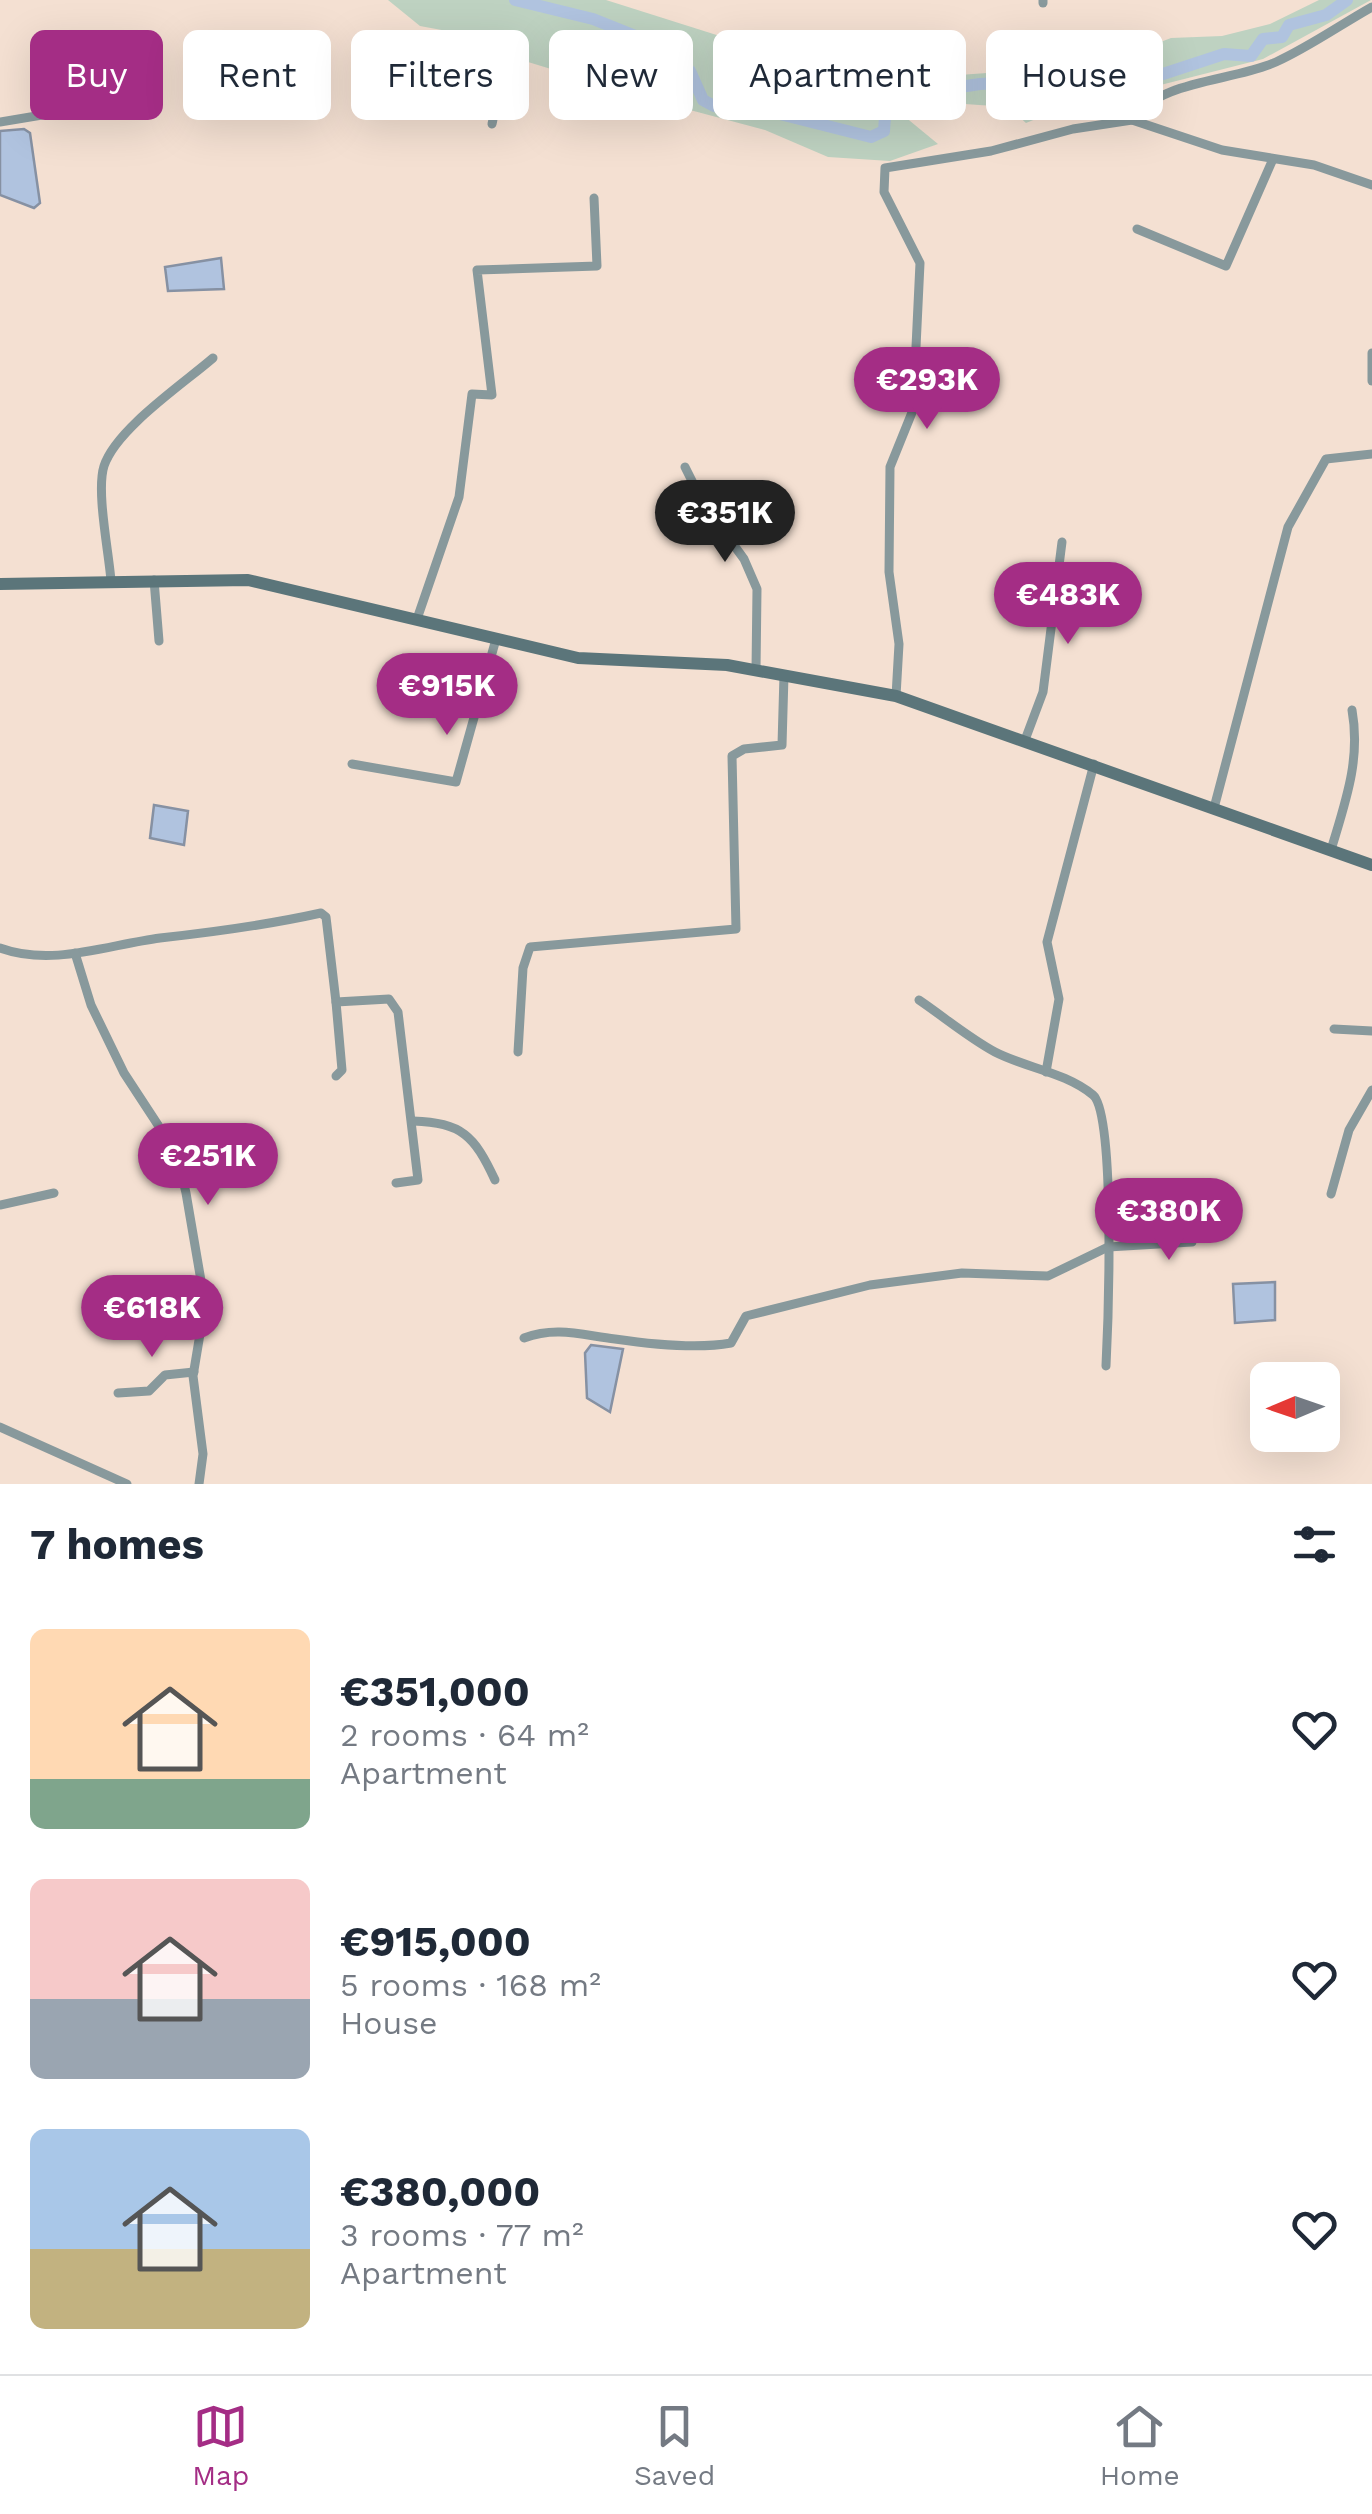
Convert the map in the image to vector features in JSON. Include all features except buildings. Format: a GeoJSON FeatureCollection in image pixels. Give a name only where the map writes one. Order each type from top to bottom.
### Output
{"type":"FeatureCollection","features":[{"type":"Feature","properties":{"kind":"main road"},"geometry":{"type":"LineString","coordinates":[[0,584],[248,580],[605,661],[699,663],[896,696],[1372,864]]}},
{"type":"Feature","properties":{"kind":"street"},"geometry":{"type":"LineString","coordinates":[[1163,97],[1279,60],[1372,7]]}},
{"type":"Feature","properties":{"kind":"street"},"geometry":{"type":"LineString","coordinates":[[0,122],[30,117]]}},
{"type":"Feature","properties":{"kind":"street"},"geometry":{"type":"LineString","coordinates":[[492,124],[493,120]]}},
{"type":"Feature","properties":{"kind":"street"},"geometry":{"type":"LineString","coordinates":[[896,696],[899,644],[889,572],[890,467],[913,410],[920,263],[884,192],[885,168],[991,151],[1073,129],[1132,120],[1222,150],[1314,165],[1372,185]]}},
{"type":"Feature","properties":{"kind":"street"},"geometry":{"type":"LineString","coordinates":[[1137,229],[1226,266],[1272,159]]}},
{"type":"Feature","properties":{"kind":"street"},"geometry":{"type":"LineString","coordinates":[[416,618],[459,497],[472,394],[492,396],[477,270],[597,266],[594,198]]}},
{"type":"Feature","properties":{"kind":"street"},"geometry":{"type":"LineString","coordinates":[[1372,353],[1372,381]]}},
{"type":"Feature","properties":{"kind":"street"},"geometry":{"type":"LineString","coordinates":[[111,582],[102,470],[111,452],[133,427],[212,358]]}},
{"type":"Feature","properties":{"kind":"street"},"geometry":{"type":"LineString","coordinates":[[1214,808],[1288,527],[1326,459],[1372,454]]}},
{"type":"Feature","properties":{"kind":"street"},"geometry":{"type":"LineString","coordinates":[[685,467],[702,503],[744,558],[757,589],[756,670]]}},
{"type":"Feature","properties":{"kind":"street"},"geometry":{"type":"LineString","coordinates":[[1025,740],[1043,692],[1062,542]]}},
{"type":"Feature","properties":{"kind":"street"},"geometry":{"type":"LineString","coordinates":[[154,580],[160,641]]}},
{"type":"Feature","properties":{"kind":"street"},"geometry":{"type":"LineString","coordinates":[[352,764],[456,782],[496,639]]}},
{"type":"Feature","properties":{"kind":"street"},"geometry":{"type":"LineString","coordinates":[[518,1052],[523,968],[530,947],[736,929],[732,756],[744,749],[782,745],[784,675]]}},
{"type":"Feature","properties":{"kind":"street"},"geometry":{"type":"LineString","coordinates":[[1331,850],[1352,782],[1357,739],[1352,710]]}},
{"type":"Feature","properties":{"kind":"street"},"geometry":{"type":"LineString","coordinates":[[1046,1072],[1059,998],[1046,942],[1094,764]]}},
{"type":"Feature","properties":{"kind":"street"},"geometry":{"type":"LineString","coordinates":[[0,948],[22,956],[74,952],[251,928],[321,914],[326,917],[330,938],[336,1002],[342,1070],[336,1076]]}},
{"type":"Feature","properties":{"kind":"street"},"geometry":{"type":"LineString","coordinates":[[74,952],[91,1005],[124,1074],[177,1154],[205,1304],[194,1372],[203,1454],[200,1484]]}},
{"type":"Feature","properties":{"kind":"street"},"geometry":{"type":"LineString","coordinates":[[920,1000],[995,1052],[1094,1095],[1100,1104],[1108,1166],[1106,1366]]}},
{"type":"Feature","properties":{"kind":"street"},"geometry":{"type":"LineString","coordinates":[[336,1002],[394,1001],[418,1180],[396,1183]]}},
{"type":"Feature","properties":{"kind":"street"},"geometry":{"type":"LineString","coordinates":[[1334,1028],[1372,1031]]}},
{"type":"Feature","properties":{"kind":"street"},"geometry":{"type":"LineString","coordinates":[[1332,1194],[1349,1130],[1372,1090]]}},
{"type":"Feature","properties":{"kind":"street"},"geometry":{"type":"LineString","coordinates":[[412,1122],[447,1123],[460,1128],[484,1156],[495,1180]]}},
{"type":"Feature","properties":{"kind":"street"},"geometry":{"type":"LineString","coordinates":[[0,1205],[54,1193]]}},
{"type":"Feature","properties":{"kind":"street"},"geometry":{"type":"LineString","coordinates":[[524,1338],[560,1330],[632,1342],[709,1347],[731,1343],[740,1322],[760,1312],[870,1286],[962,1273],[1048,1276],[1108,1247],[1192,1242],[1194,1232]]}},
{"type":"Feature","properties":{"kind":"street"},"geometry":{"type":"LineString","coordinates":[[118,1393],[149,1392],[165,1375],[194,1372]]}},
{"type":"Feature","properties":{"kind":"street"},"geometry":{"type":"LineString","coordinates":[[0,1426],[126,1484]]}},
{"type":"Feature","properties":{"kind":"green space"},"geometry":{"type":"Polygon","coordinates":[[[388,0],[606,0],[713,34],[713,116],[693,111],[693,30],[549,30],[549,68],[529,62],[529,30],[442,30],[420,26],[388,0]]]}},
{"type":"Feature","properties":{"kind":"green space"},"geometry":{"type":"Polygon","coordinates":[[[1319,0],[1371,0],[1263,59],[1163,84],[1163,41],[1222,36],[1270,24],[1319,0]]]}},
{"type":"Feature","properties":{"kind":"green space"},"geometry":{"type":"Polygon","coordinates":[[[986,73],[986,105],[966,104],[966,74],[986,73]]]}},
{"type":"Feature","properties":{"kind":"green space"},"geometry":{"type":"Polygon","coordinates":[[[728,120],[909,120],[938,144],[890,161],[828,157],[765,130],[728,120]]]}},
{"type":"Feature","properties":{"kind":"water"},"geometry":{"type":"Polygon","coordinates":[[[24,129],[30,133],[40,203],[34,208],[0,195],[0,131],[24,129]]]}},
{"type":"Feature","properties":{"kind":"water"},"geometry":{"type":"Polygon","coordinates":[[[221,258],[224,289],[168,291],[165,267],[221,258]]]}},
{"type":"Feature","properties":{"kind":"water"},"geometry":{"type":"Polygon","coordinates":[[[154,805],[188,811],[184,845],[150,838],[154,805]]]}},
{"type":"Feature","properties":{"kind":"water"},"geometry":{"type":"Polygon","coordinates":[[[1275,1282],[1275,1320],[1235,1323],[1233,1284],[1275,1282]]]}},
{"type":"Feature","properties":{"kind":"water"},"geometry":{"type":"Polygon","coordinates":[[[591,1345],[623,1349],[610,1412],[587,1398],[585,1353],[591,1345]]]}},
{"type":"Feature","properties":{"kind":"waterway"},"geometry":{"type":"LineString","coordinates":[[515,0],[593,19],[638,37],[690,71],[703,100],[714,106],[764,110],[871,137],[884,131],[886,103],[893,97],[980,84],[1095,78],[1132,72],[1140,79],[1150,69],[1163,74],[1224,54],[1251,56],[1263,39],[1282,37],[1289,25],[1326,15],[1347,0]]}}]}
